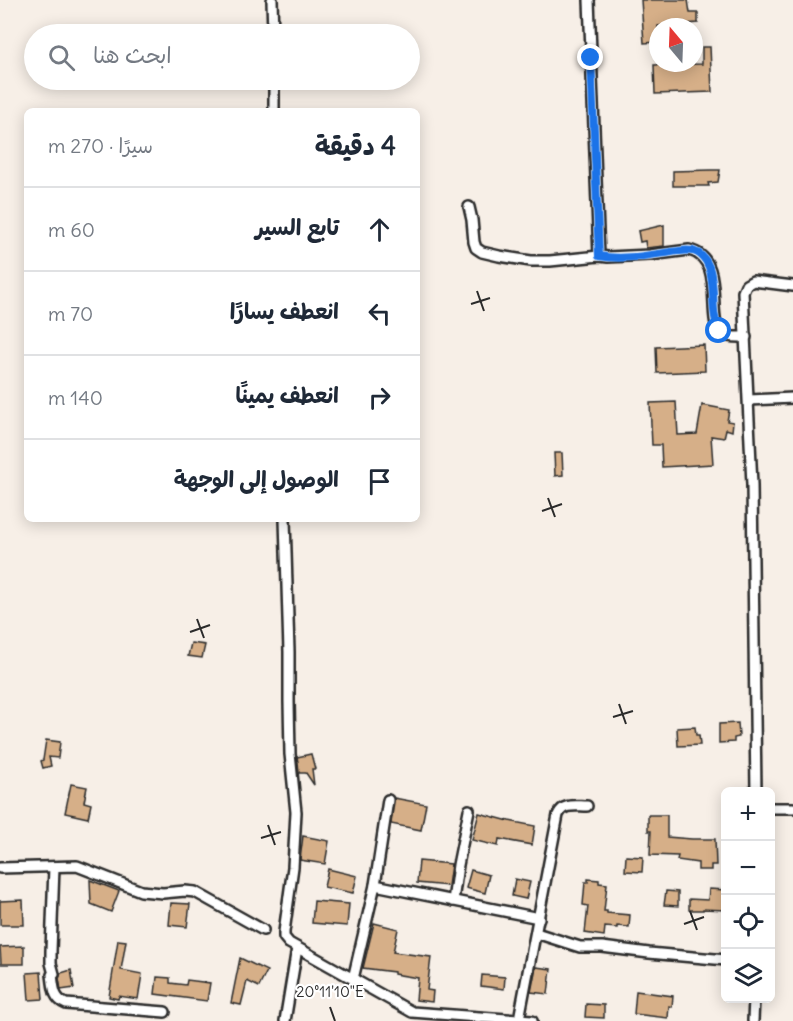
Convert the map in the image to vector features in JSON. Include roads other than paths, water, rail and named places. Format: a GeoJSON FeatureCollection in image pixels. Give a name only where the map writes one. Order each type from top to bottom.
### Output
{"type":"FeatureCollection","features":[{"type":"Feature","properties":{"kind":"street"},"geometry":{"type":"LineString","coordinates":[[272,0],[273,24]]}},
{"type":"Feature","properties":{"kind":"street"},"geometry":{"type":"LineString","coordinates":[[589,0],[599,256]]}},
{"type":"Feature","properties":{"kind":"street"},"geometry":{"type":"LineString","coordinates":[[274,90],[274,108]]}},
{"type":"Feature","properties":{"kind":"street"},"geometry":{"type":"LineString","coordinates":[[468,207],[475,246],[482,252],[499,256],[531,261],[550,261],[599,256],[650,255],[689,250],[699,254],[707,263],[710,272],[719,331],[729,336],[746,337]]}},
{"type":"Feature","properties":{"kind":"street"},"geometry":{"type":"LineString","coordinates":[[756,787],[752,485],[743,291],[746,285],[753,281],[793,286]]}},
{"type":"Feature","properties":{"kind":"street"},"geometry":{"type":"LineString","coordinates":[[748,400],[793,398]]}},
{"type":"Feature","properties":{"kind":"street"},"geometry":{"type":"LineString","coordinates":[[285,522],[290,754],[296,812],[284,932],[286,940],[411,1016],[532,1021]]}},
{"type":"Feature","properties":{"kind":"street"},"geometry":{"type":"LineString","coordinates":[[353,979],[375,885],[388,800]]}},
{"type":"Feature","properties":{"kind":"street"},"geometry":{"type":"LineString","coordinates":[[519,1019],[559,813],[567,806],[587,806]]}},
{"type":"Feature","properties":{"kind":"street"},"geometry":{"type":"LineString","coordinates":[[775,808],[793,808]]}},
{"type":"Feature","properties":{"kind":"street"},"geometry":{"type":"LineString","coordinates":[[453,901],[469,810]]}},
{"type":"Feature","properties":{"kind":"street"},"geometry":{"type":"LineString","coordinates":[[54,867],[51,963],[54,989],[59,1001],[66,1004],[165,1012]]}},
{"type":"Feature","properties":{"kind":"street"},"geometry":{"type":"LineString","coordinates":[[0,868],[80,867],[147,892],[195,892],[264,930]]}},
{"type":"Feature","properties":{"kind":"street"},"geometry":{"type":"LineString","coordinates":[[375,885],[539,918]]}},
{"type":"Feature","properties":{"kind":"street"},"geometry":{"type":"LineString","coordinates":[[536,933],[580,947],[602,947],[721,960]]}},
{"type":"Feature","properties":{"kind":"street"},"geometry":{"type":"LineString","coordinates":[[285,1021],[297,948]]}},
{"type":"Feature","properties":{"kind":"street"},"geometry":{"type":"LineString","coordinates":[[753,1021],[754,1003]]}}]}
